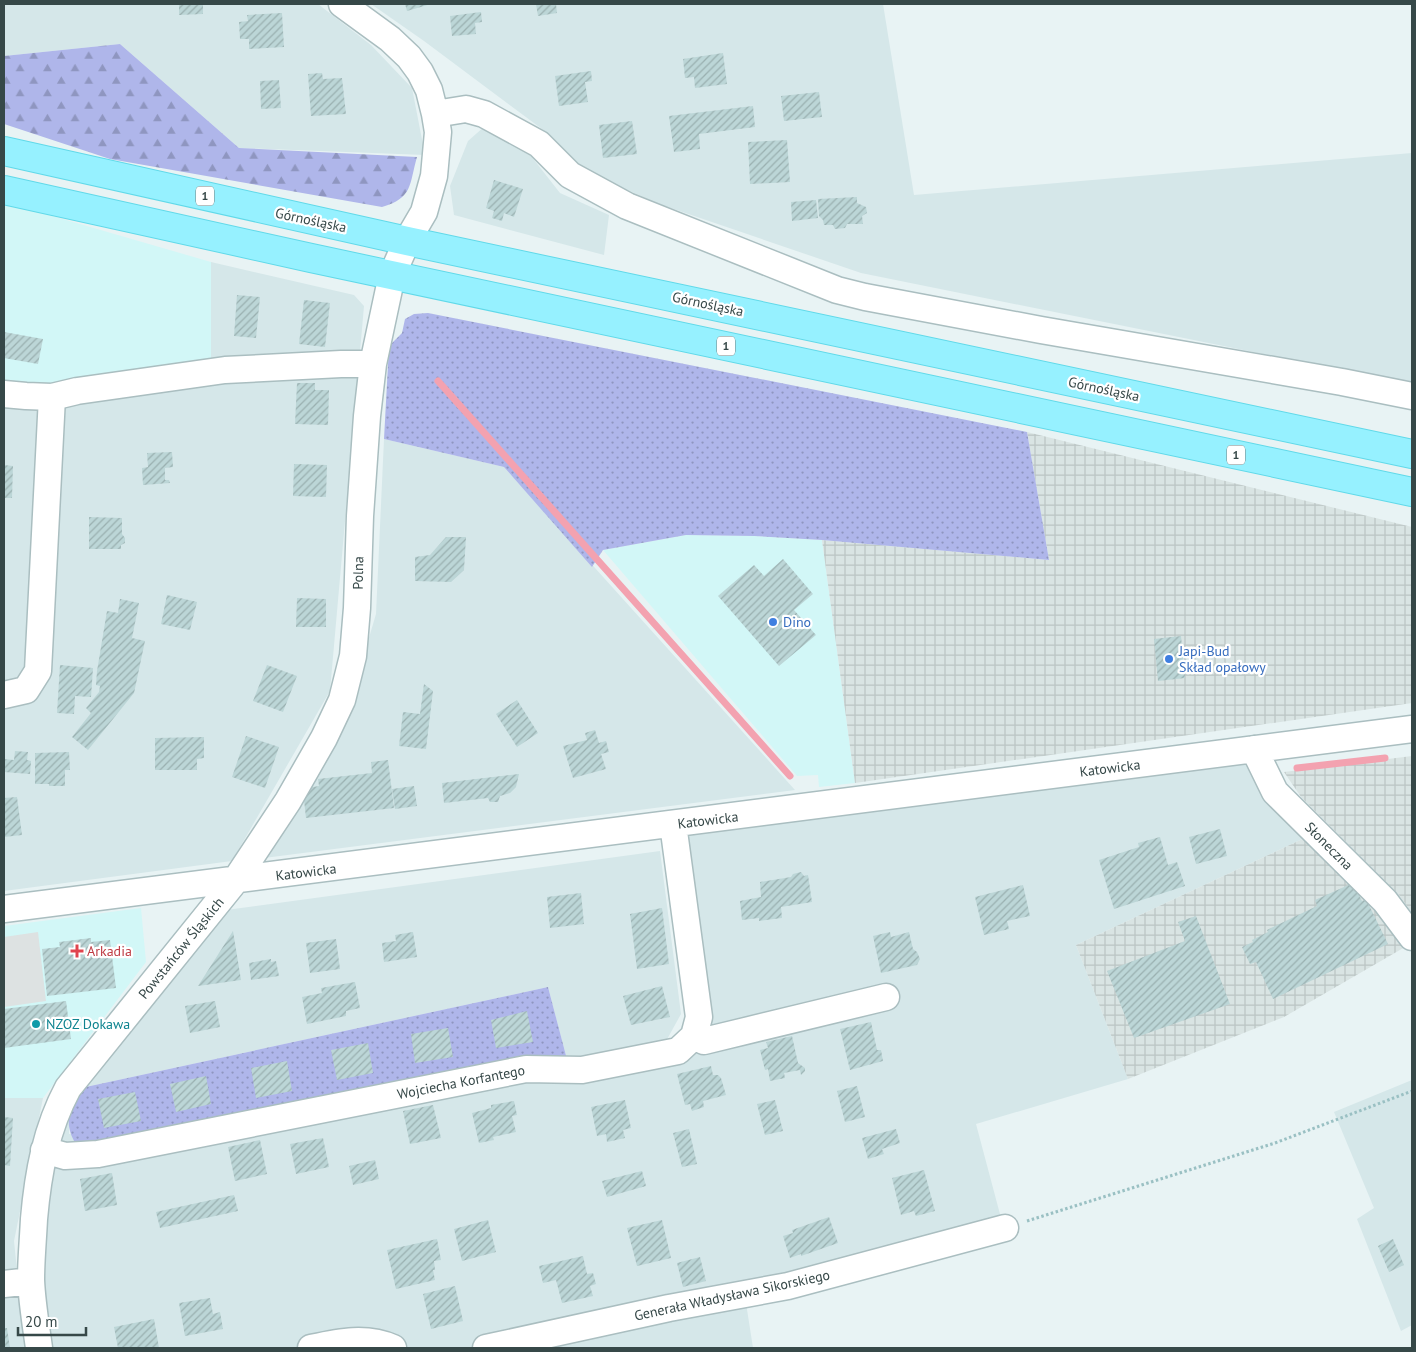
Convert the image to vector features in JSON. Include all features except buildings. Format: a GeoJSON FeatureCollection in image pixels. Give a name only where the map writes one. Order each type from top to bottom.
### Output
{"type":"FeatureCollection","features":[{"type":"Feature","properties":{"kind":"main road","name":"Górnośląska"},"geometry":{"type":"LineString","coordinates":[[4,151],[407,241],[1412,454]]}},
{"type":"Feature","properties":{"kind":"main road","name":"1"},"geometry":{"type":"LineString","coordinates":[[4,190],[392,275],[1412,492]]}},
{"type":"Feature","properties":{"kind":"street","name":"Polna"},"geometry":{"type":"LineString","coordinates":[[235,881],[288,801],[324,738],[342,700],[353,656],[356,627],[360,516],[372,364],[392,275],[407,241],[424,212],[434,176],[438,132],[436,114],[429,90],[420,72],[409,56],[390,39],[342,4]]}},
{"type":"Feature","properties":{"kind":"street"},"geometry":{"type":"LineString","coordinates":[[436,114],[466,109],[484,114],[539,144],[570,175],[627,206],[837,290],[865,298],[1333,380],[1412,396]]}},
{"type":"Feature","properties":{"kind":"street"},"geometry":{"type":"LineString","coordinates":[[4,394],[52,397],[76,391],[225,370],[372,364]]}},
{"type":"Feature","properties":{"kind":"street"},"geometry":{"type":"LineString","coordinates":[[4,695],[26,690],[38,671],[52,397]]}},
{"type":"Feature","properties":{"kind":"street","name":"Katowicka"},"geometry":{"type":"LineString","coordinates":[[4,909],[1412,730]]}},
{"type":"Feature","properties":{"kind":"street","name":"Słoneczna"},"geometry":{"type":"LineString","coordinates":[[1254,750],[1276,792],[1385,901],[1412,937]]}},
{"type":"Feature","properties":{"kind":"street"},"geometry":{"type":"LineString","coordinates":[[673,824],[699,1017],[694,1036],[704,1040],[886,998]]}},
{"type":"Feature","properties":{"kind":"street","name":"Powstańców Śląskich"},"geometry":{"type":"LineString","coordinates":[[39,1348],[31,1281],[32,1245],[37,1186],[44,1150],[58,1106],[68,1088],[235,881]]}},
{"type":"Feature","properties":{"kind":"street","name":"Wojciecha Korfantego"},"geometry":{"type":"LineString","coordinates":[[44,1150],[65,1156],[98,1154],[526,1069],[582,1070],[678,1051],[694,1036]]}},
{"type":"Feature","properties":{"kind":"street","name":"Generała Władysława Sikorskiego"},"geometry":{"type":"LineString","coordinates":[[486,1348],[669,1308],[788,1286],[1005,1228]]}},
{"type":"Feature","properties":{"kind":"street"},"geometry":{"type":"LineString","coordinates":[[4,1284],[31,1281]]}},
{"type":"Feature","properties":{"kind":"street"},"geometry":{"type":"LineString","coordinates":[[311,1348],[345,1341],[371,1341],[393,1348]]}},
{"type":"Feature","properties":{"kind":"path"},"geometry":{"type":"LineString","coordinates":[[1005,1228],[1275,1143],[1412,1091]]}},
{"type":"Feature","properties":{"kind":"shaded area"},"geometry":{"type":"Polygon","coordinates":[[[4,4],[318,4],[371,45],[412,88],[425,155],[239,148],[120,44],[4,56],[4,4]]]}},
{"type":"Feature","properties":{"kind":"shaded area"},"geometry":{"type":"Polygon","coordinates":[[[371,4],[883,4],[914,195],[1412,153],[1412,384],[861,273],[659,204],[587,172],[546,132],[371,4]]]}},
{"type":"Feature","properties":{"kind":"shaded area"},"geometry":{"type":"Polygon","coordinates":[[[485,126],[531,156],[560,193],[609,215],[604,255],[454,215],[450,186],[468,141],[485,126]]]}},
{"type":"Feature","properties":{"kind":"shaded area"},"geometry":{"type":"Polygon","coordinates":[[[4,202],[211,262],[211,372],[4,408],[4,202]]]}},
{"type":"Feature","properties":{"kind":"shaded area"},"geometry":{"type":"Polygon","coordinates":[[[211,262],[354,295],[364,306],[330,691],[232,861],[4,891],[4,408],[211,372],[211,262]]]}},
{"type":"Feature","properties":{"kind":"shaded area"},"geometry":{"type":"Polygon","coordinates":[[[1027,432],[1412,527],[1412,703],[855,783],[822,540],[1049,560],[1027,432]]]}},
{"type":"Feature","properties":{"kind":"shaded area"},"geometry":{"type":"Polygon","coordinates":[[[384,439],[504,467],[795,790],[264,858],[358,675],[376,614],[384,439]]]}},
{"type":"Feature","properties":{"kind":"shaded area"},"geometry":{"type":"Polygon","coordinates":[[[686,535],[822,540],[855,783],[819,787],[818,775],[797,776],[603,550],[686,535]]]}},
{"type":"Feature","properties":{"kind":"shaded area"},"geometry":{"type":"Polygon","coordinates":[[[1412,756],[1412,913],[1399,895],[1301,797],[1284,772],[1412,756]]]}},
{"type":"Feature","properties":{"kind":"shaded area"},"geometry":{"type":"Polygon","coordinates":[[[1253,760],[1313,834],[1076,945],[1128,1079],[976,1124],[1001,1218],[744,1290],[753,1348],[45,1348],[42,1185],[69,1114],[69,1134],[707,1039],[677,830],[1253,760]]]}},
{"type":"Feature","properties":{"kind":"shaded area"},"geometry":{"type":"Polygon","coordinates":[[[1313,834],[1412,943],[1284,1017],[1128,1079],[1076,945],[1313,834]]]}},
{"type":"Feature","properties":{"kind":"shaded area"},"geometry":{"type":"Polygon","coordinates":[[[660,851],[681,1014],[665,1043],[569,1067],[548,987],[81,1088],[226,910],[660,851]]]}},
{"type":"Feature","properties":{"kind":"shaded area"},"geometry":{"type":"Polygon","coordinates":[[[141,908],[146,962],[43,1098],[4,1098],[4,926],[141,908]]]}},
{"type":"Feature","properties":{"kind":"shaded area"},"geometry":{"type":"Polygon","coordinates":[[[38,932],[46,1001],[4,1007],[4,937],[38,932]]]}},
{"type":"Feature","properties":{"kind":"shaded area"},"geometry":{"type":"Polygon","coordinates":[[[1412,1080],[1412,1325],[1401,1331],[1357,1219],[1374,1208],[1334,1112],[1412,1080]]]}},
{"type":"Feature","properties":{"kind":"shaded area"},"geometry":{"type":"Polygon","coordinates":[[[4,1098],[43,1098],[14,1241],[25,1348],[4,1348],[4,1098]]]}},
{"type":"Feature","properties":{"kind":"green space"},"geometry":{"type":"Polygon","coordinates":[[[120,44],[239,148],[417,157],[411,183],[405,195],[382,207],[110,159],[4,124],[4,56],[120,44]]]}},
{"type":"Feature","properties":{"kind":"green space"},"geometry":{"type":"Polygon","coordinates":[[[428,313],[1027,432],[1049,560],[822,540],[686,535],[603,550],[592,567],[504,467],[384,439],[389,346],[402,333],[405,319],[414,314],[428,313]]]}},
{"type":"Feature","properties":{"kind":"green space"},"geometry":{"type":"Polygon","coordinates":[[[548,987],[569,1067],[77,1146],[72,1138],[69,1117],[81,1088],[548,987]]]}},
{"type":"Feature","properties":{"kind":"waterway"},"geometry":{"type":"LineString","coordinates":[[438,381],[790,776]]}},
{"type":"Feature","properties":{"kind":"waterway"},"geometry":{"type":"LineString","coordinates":[[1297,768],[1385,758]]}},
{"type":"Feature","properties":{"kind":"place","name":"Dino"},"geometry":{"type":"Point","coordinates":[773,622]}},
{"type":"Feature","properties":{"kind":"place","name":"Japi-Bud Skład opałowy"},"geometry":{"type":"Point","coordinates":[1169,659]}},
{"type":"Feature","properties":{"kind":"place","name":"Arkadia"},"geometry":{"type":"Point","coordinates":[77,951]}},
{"type":"Feature","properties":{"kind":"place","name":"NZOZ Dokawa"},"geometry":{"type":"Point","coordinates":[36,1024]}}]}
